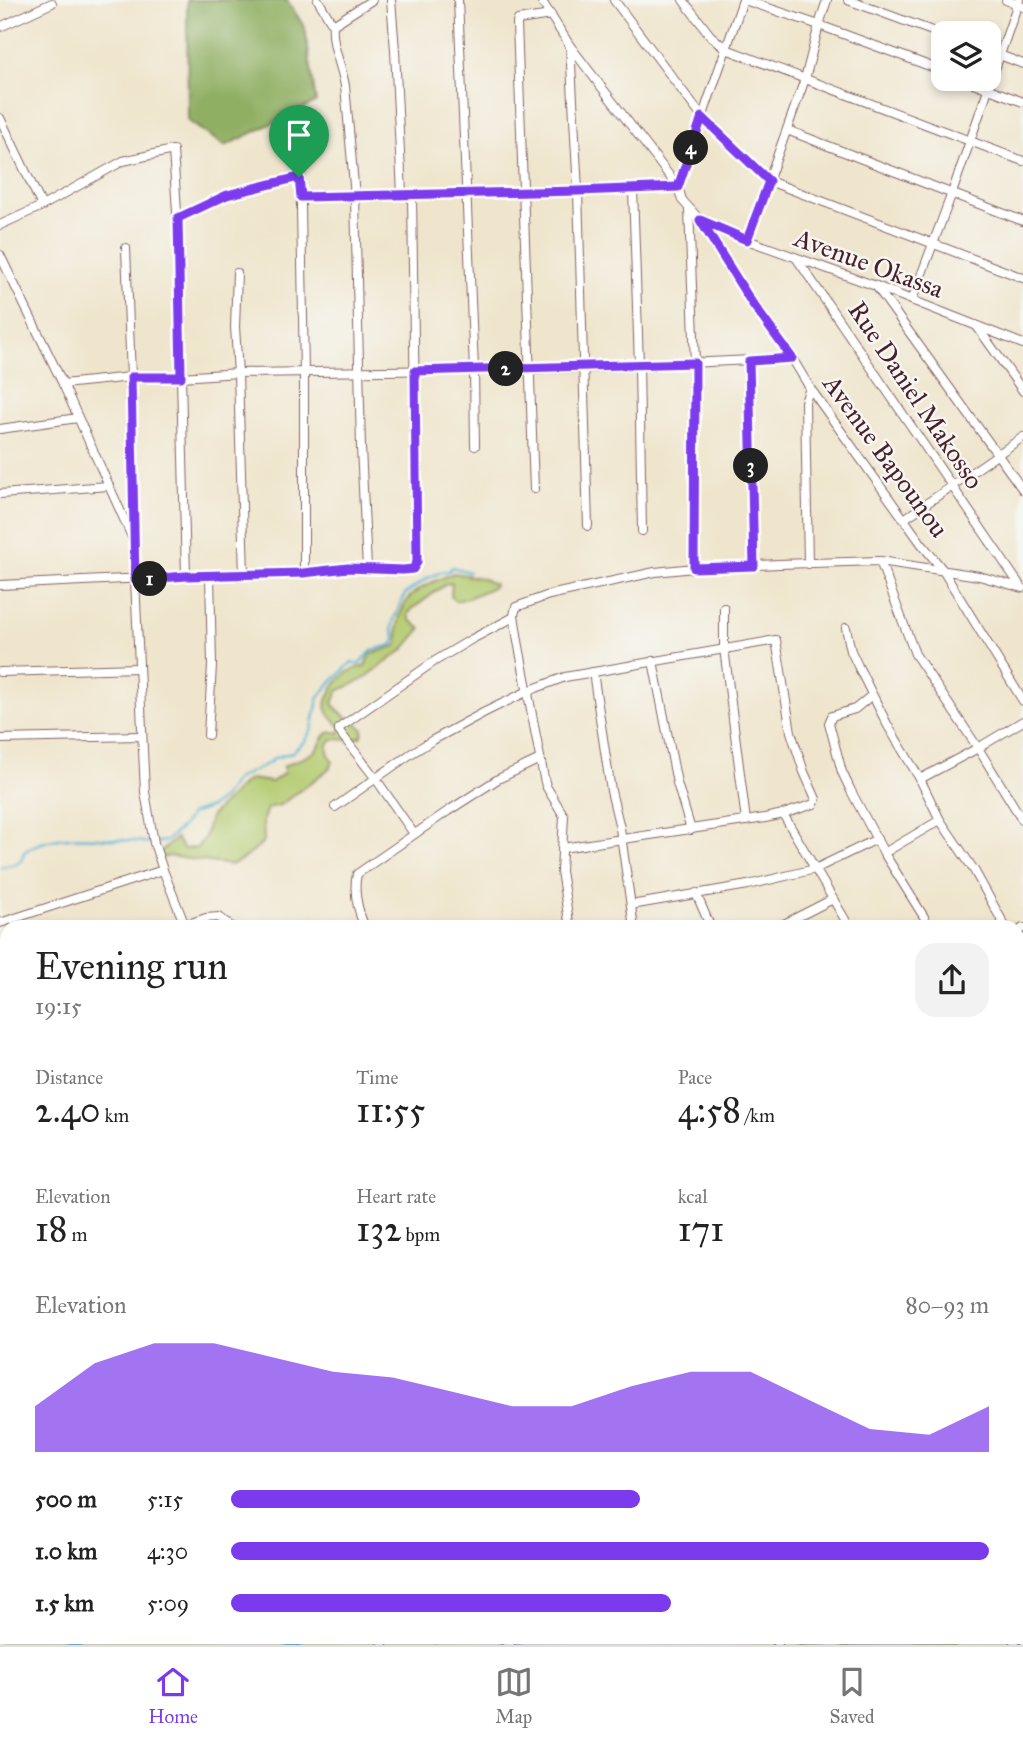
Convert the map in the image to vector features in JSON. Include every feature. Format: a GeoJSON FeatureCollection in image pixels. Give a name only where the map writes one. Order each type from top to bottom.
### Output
{"type":"FeatureCollection","features":[{"type":"Feature","properties":{"kind":"street"},"geometry":{"type":"LineString","coordinates":[[318,0],[333,25],[333,38],[343,71],[355,196],[367,568]]}},
{"type":"Feature","properties":{"kind":"street"},"geometry":{"type":"LineString","coordinates":[[333,25],[372,0]]}},
{"type":"Feature","properties":{"kind":"street"},"geometry":{"type":"LineString","coordinates":[[0,585],[303,573],[336,569],[413,569],[417,562],[415,371],[407,194],[391,0]]}},
{"type":"Feature","properties":{"kind":"street"},"geometry":{"type":"LineString","coordinates":[[458,0],[475,446]]}},
{"type":"Feature","properties":{"kind":"street","name":"Avenue Bapounou"},"geometry":{"type":"LineString","coordinates":[[541,0],[570,46],[678,187],[682,200],[700,220],[810,388],[943,569],[1023,701]]}},
{"type":"Feature","properties":{"kind":"street"},"geometry":{"type":"LineString","coordinates":[[614,0],[702,117],[769,181],[1023,278]]}},
{"type":"Feature","properties":{"kind":"street"},"geometry":{"type":"LineString","coordinates":[[683,0],[710,35],[726,49],[1023,161]]}},
{"type":"Feature","properties":{"kind":"street"},"geometry":{"type":"LineString","coordinates":[[301,197],[678,187],[743,0],[931,67]]}},
{"type":"Feature","properties":{"kind":"street"},"geometry":{"type":"LineString","coordinates":[[747,240],[805,79],[827,0]]}},
{"type":"Feature","properties":{"kind":"street"},"geometry":{"type":"LineString","coordinates":[[848,0],[931,31]]}},
{"type":"Feature","properties":{"kind":"street"},"geometry":{"type":"LineString","coordinates":[[1001,52],[1020,4],[1006,0]]}},
{"type":"Feature","properties":{"kind":"street"},"geometry":{"type":"LineString","coordinates":[[0,27],[52,3]]}},
{"type":"Feature","properties":{"kind":"street"},"geometry":{"type":"LineString","coordinates":[[534,489],[517,23],[523,18],[551,15]]}},
{"type":"Feature","properties":{"kind":"street"},"geometry":{"type":"LineString","coordinates":[[570,46],[578,191],[588,526]]}},
{"type":"Feature","properties":{"kind":"street"},"geometry":{"type":"LineString","coordinates":[[1001,55],[1023,64]]}},
{"type":"Feature","properties":{"kind":"street"},"geometry":{"type":"LineString","coordinates":[[912,300],[987,91]]}},
{"type":"Feature","properties":{"kind":"street"},"geometry":{"type":"LineString","coordinates":[[996,91],[1023,102]]}},
{"type":"Feature","properties":{"kind":"street"},"geometry":{"type":"LineString","coordinates":[[0,118],[42,206]]}},
{"type":"Feature","properties":{"kind":"street"},"geometry":{"type":"LineString","coordinates":[[297,129],[304,373],[303,573]]}},
{"type":"Feature","properties":{"kind":"street"},"geometry":{"type":"LineString","coordinates":[[788,130],[1023,220]]}},
{"type":"Feature","properties":{"kind":"street"},"geometry":{"type":"LineString","coordinates":[[0,225],[42,206],[123,161],[173,150],[178,218],[186,576]]}},
{"type":"Feature","properties":{"kind":"street"},"geometry":{"type":"LineString","coordinates":[[178,218],[227,195],[299,177]]}},
{"type":"Feature","properties":{"kind":"street"},"geometry":{"type":"LineString","coordinates":[[633,189],[642,531]]}},
{"type":"Feature","properties":{"kind":"street"},"geometry":{"type":"LineString","coordinates":[[689,209],[695,363],[694,568]]}},
{"type":"Feature","properties":{"kind":"street","name":"Avenue Okassa"},"geometry":{"type":"LineString","coordinates":[[700,220],[1023,344]]}},
{"type":"Feature","properties":{"kind":"street"},"geometry":{"type":"LineString","coordinates":[[127,248],[141,736],[147,805],[155,843],[180,920]]}},
{"type":"Feature","properties":{"kind":"street"},"geometry":{"type":"LineString","coordinates":[[0,255],[63,384],[135,545]]}},
{"type":"Feature","properties":{"kind":"street","name":"Rue Daniel Makosso"},"geometry":{"type":"LineString","coordinates":[[797,259],[1023,588]]}},
{"type":"Feature","properties":{"kind":"street"},"geometry":{"type":"LineString","coordinates":[[237,273],[235,327],[244,575]]}},
{"type":"Feature","properties":{"kind":"street"},"geometry":{"type":"LineString","coordinates":[[876,286],[1023,490]]}},
{"type":"Feature","properties":{"kind":"street"},"geometry":{"type":"LineString","coordinates":[[975,324],[1023,391]]}},
{"type":"Feature","properties":{"kind":"street"},"geometry":{"type":"LineString","coordinates":[[63,384],[131,377],[237,373],[584,368],[792,358]]}},
{"type":"Feature","properties":{"kind":"street"},"geometry":{"type":"LineString","coordinates":[[749,361],[754,566]]}},
{"type":"Feature","properties":{"kind":"street"},"geometry":{"type":"LineString","coordinates":[[808,564],[805,401],[810,388]]}},
{"type":"Feature","properties":{"kind":"street"},"geometry":{"type":"LineString","coordinates":[[0,429],[78,418]]}},
{"type":"Feature","properties":{"kind":"street"},"geometry":{"type":"LineString","coordinates":[[904,519],[1023,437]]}},
{"type":"Feature","properties":{"kind":"street"},"geometry":{"type":"LineString","coordinates":[[0,494],[108,486]]}},
{"type":"Feature","properties":{"kind":"street"},"geometry":{"type":"LineString","coordinates":[[880,561],[915,654],[1023,821]]}},
{"type":"Feature","properties":{"kind":"street"},"geometry":{"type":"LineString","coordinates":[[569,920],[561,871],[564,816],[546,786],[522,665],[514,617],[516,607],[549,595],[655,572],[880,561],[943,569],[1023,588]]}},
{"type":"Feature","properties":{"kind":"street"},"geometry":{"type":"LineString","coordinates":[[208,735],[212,665],[210,575]]}},
{"type":"Feature","properties":{"kind":"street"},"geometry":{"type":"LineString","coordinates":[[724,608],[724,648],[746,821]]}},
{"type":"Feature","properties":{"kind":"street"},"geometry":{"type":"LineString","coordinates":[[414,834],[339,728],[435,661],[514,617]]}},
{"type":"Feature","properties":{"kind":"street"},"geometry":{"type":"LineString","coordinates":[[846,628],[851,651],[888,726],[920,779],[940,820],[974,870],[1002,920]]}},
{"type":"Feature","properties":{"kind":"street"},"geometry":{"type":"LineString","coordinates":[[335,807],[433,740],[528,691],[565,677],[776,640],[791,732],[816,800],[814,804],[783,814],[746,821],[562,848]]}},
{"type":"Feature","properties":{"kind":"street"},"geometry":{"type":"LineString","coordinates":[[653,661],[677,783],[691,830]]}},
{"type":"Feature","properties":{"kind":"street"},"geometry":{"type":"LineString","coordinates":[[0,672],[138,668]]}},
{"type":"Feature","properties":{"kind":"street"},"geometry":{"type":"LineString","coordinates":[[593,672],[633,920]]}},
{"type":"Feature","properties":{"kind":"street"},"geometry":{"type":"LineString","coordinates":[[872,695],[855,709],[832,716],[829,723],[842,772],[884,853],[924,917]]}},
{"type":"Feature","properties":{"kind":"street"},"geometry":{"type":"LineString","coordinates":[[920,779],[1023,721]]}},
{"type":"Feature","properties":{"kind":"street"},"geometry":{"type":"LineString","coordinates":[[0,739],[141,736]]}},
{"type":"Feature","properties":{"kind":"street"},"geometry":{"type":"LineString","coordinates":[[363,920],[357,902],[357,874],[498,779],[540,759]]}},
{"type":"Feature","properties":{"kind":"street"},"geometry":{"type":"LineString","coordinates":[[783,814],[845,920]]}},
{"type":"Feature","properties":{"kind":"street"},"geometry":{"type":"LineString","coordinates":[[884,853],[940,820]]}},
{"type":"Feature","properties":{"kind":"street"},"geometry":{"type":"LineString","coordinates":[[631,905],[748,885],[815,869],[877,839]]}},
{"type":"Feature","properties":{"kind":"street"},"geometry":{"type":"LineString","coordinates":[[9,920],[163,870]]}},
{"type":"Feature","properties":{"kind":"street"},"geometry":{"type":"LineString","coordinates":[[696,893],[708,920]]}},
{"type":"Feature","properties":{"kind":"street"},"geometry":{"type":"LineString","coordinates":[[792,920],[833,899]]}},
{"type":"Feature","properties":{"kind":"street"},"geometry":{"type":"LineString","coordinates":[[201,920],[219,917],[223,920]]}},
{"type":"Feature","properties":{"kind":"green space"},"geometry":{"type":"Polygon","coordinates":[[[187,0],[287,0],[305,28],[316,102],[225,146],[188,121],[187,0]]]}},
{"type":"Feature","properties":{"kind":"green space"},"geometry":{"type":"Polygon","coordinates":[[[454,573],[481,578],[494,584],[493,587],[468,598],[455,601],[451,596],[452,583],[446,584],[411,610],[408,615],[410,620],[421,629],[403,650],[362,680],[338,691],[333,703],[339,711],[363,729],[362,736],[352,740],[332,739],[327,747],[333,762],[330,768],[280,805],[267,808],[263,820],[264,842],[244,859],[230,865],[169,856],[162,858],[160,852],[176,838],[183,849],[197,848],[205,836],[210,817],[244,783],[250,779],[272,782],[284,773],[284,766],[315,751],[329,732],[339,733],[341,727],[329,715],[326,705],[336,683],[348,672],[365,666],[371,654],[396,646],[399,640],[400,616],[410,597],[428,584],[454,573]]]}},
{"type":"Feature","properties":{"kind":"green space"},"geometry":{"type":"Polygon","coordinates":[[[842,1644],[957,1644],[957,1645],[842,1644]]]}},
{"type":"Feature","properties":{"kind":"waterway"},"geometry":{"type":"LineString","coordinates":[[0,867],[16,864],[24,852],[52,840],[87,837],[154,843],[166,841],[183,826],[191,814],[211,807],[223,798],[236,779],[274,758],[291,753],[304,742],[312,729],[318,699],[326,688],[352,662],[358,665],[373,650],[392,645],[396,639],[392,628],[394,619],[405,594],[426,579],[449,571],[452,567],[469,572]]}},
{"type":"Feature","properties":{"kind":"route"},"geometry":{"type":"LineString","coordinates":[[702,117],[769,181],[747,240],[700,220],[752,303],[792,358],[749,361],[754,566],[694,568],[695,363],[415,371],[417,562],[413,569],[348,568],[303,573],[135,580],[131,377],[181,377],[178,218],[227,195],[299,177],[301,197],[678,187],[702,117]]}}]}
